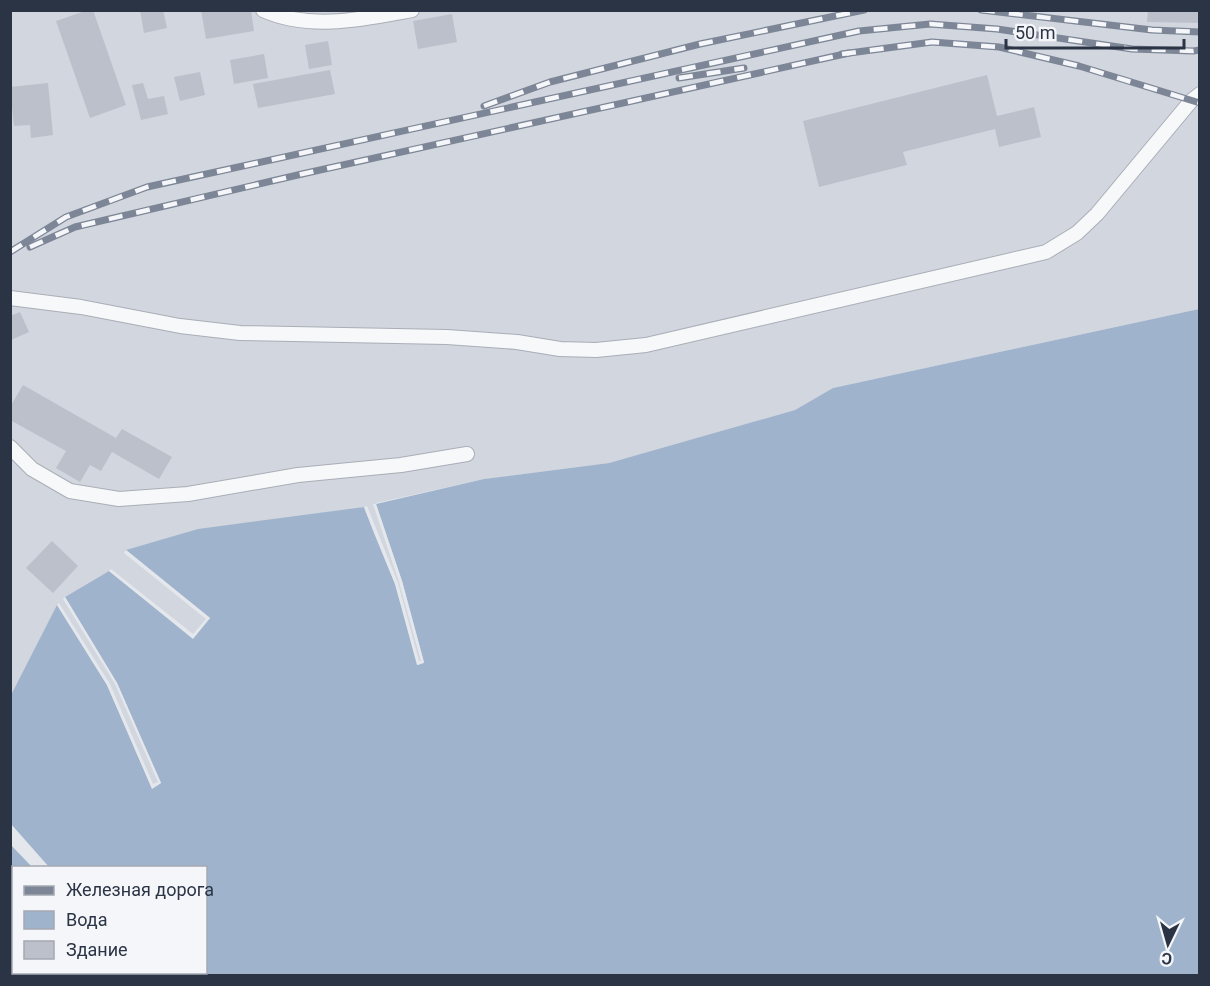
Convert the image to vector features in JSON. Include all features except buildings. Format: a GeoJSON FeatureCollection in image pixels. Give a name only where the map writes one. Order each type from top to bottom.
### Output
{"type":"FeatureCollection","features":[{"type":"Feature","properties":{"kind":"lane"},"geometry":{"type":"LineString","coordinates":[[263,10],[284,18],[323,22],[364,19],[412,10]]}},
{"type":"Feature","properties":{"kind":"lane"},"geometry":{"type":"LineString","coordinates":[[10,298],[81,307],[180,326],[240,333],[447,337],[517,342],[560,349],[596,350],[646,345],[1046,252],[1077,233],[1097,214],[1191,101],[1200,94]]}},
{"type":"Feature","properties":{"kind":"lane"},"geometry":{"type":"LineString","coordinates":[[10,447],[32,469],[70,491],[119,499],[188,494],[298,475],[401,465],[467,454]]}},
{"type":"Feature","properties":{"kind":"shaded area"},"geometry":{"type":"Polygon","coordinates":[[[10,11],[1199,11],[1199,309],[833,388],[795,410],[609,463],[484,479],[376,503],[402,581],[424,663],[417,665],[364,507],[127,551],[210,618],[193,639],[109,571],[65,597],[117,683],[161,783],[152,789],[107,685],[57,606],[11,695],[10,11]]]}},
{"type":"Feature","properties":{"kind":"water"},"geometry":{"type":"Polygon","coordinates":[[[1199,309],[1199,975],[11,975],[10,844],[31,866],[12,866],[12,974],[207,974],[207,866],[48,866],[11,824],[11,695],[57,605],[107,685],[152,788],[161,783],[117,683],[65,597],[109,571],[193,638],[210,618],[126,550],[198,529],[364,507],[395,584],[418,665],[424,662],[402,581],[376,504],[484,479],[609,463],[795,410],[833,388],[1199,309]]]}},
{"type":"Feature","properties":{"kind":"pier"},"geometry":{"type":"Polygon","coordinates":[[[373,504],[376,504],[402,581],[424,663],[417,665],[395,584],[364,507],[367,506],[398,583],[419,661],[421,661],[399,582],[373,504]]]}},
{"type":"Feature","properties":{"kind":"pier"},"geometry":{"type":"Polygon","coordinates":[[[126,550],[210,618],[193,639],[109,571],[111,569],[193,634],[206,619],[124,553],[126,550]]]}},
{"type":"Feature","properties":{"kind":"pier"},"geometry":{"type":"Polygon","coordinates":[[[65,597],[117,683],[161,783],[152,789],[107,685],[57,605],[59,603],[110,684],[153,784],[158,782],[115,684],[63,599],[65,597]]]}},
{"type":"Feature","properties":{"kind":"railway"},"geometry":{"type":"LineString","coordinates":[[484,106],[550,82],[700,44],[864,10]]}},
{"type":"Feature","properties":{"kind":"railway"},"geometry":{"type":"LineString","coordinates":[[981,10],[1152,30],[1200,32]]}},
{"type":"Feature","properties":{"kind":"railway"},"geometry":{"type":"LineString","coordinates":[[10,252],[66,217],[147,187],[859,31],[930,24],[997,29],[1132,49],[1200,50]]}},
{"type":"Feature","properties":{"kind":"railway"},"geometry":{"type":"LineString","coordinates":[[842,54],[932,42],[999,47],[1079,66],[1200,103]]}},
{"type":"Feature","properties":{"kind":"railway"},"geometry":{"type":"LineString","coordinates":[[30,247],[75,227],[302,174],[849,53]]}},
{"type":"Feature","properties":{"kind":"railway"},"geometry":{"type":"LineString","coordinates":[[679,78],[744,68]]}}]}
